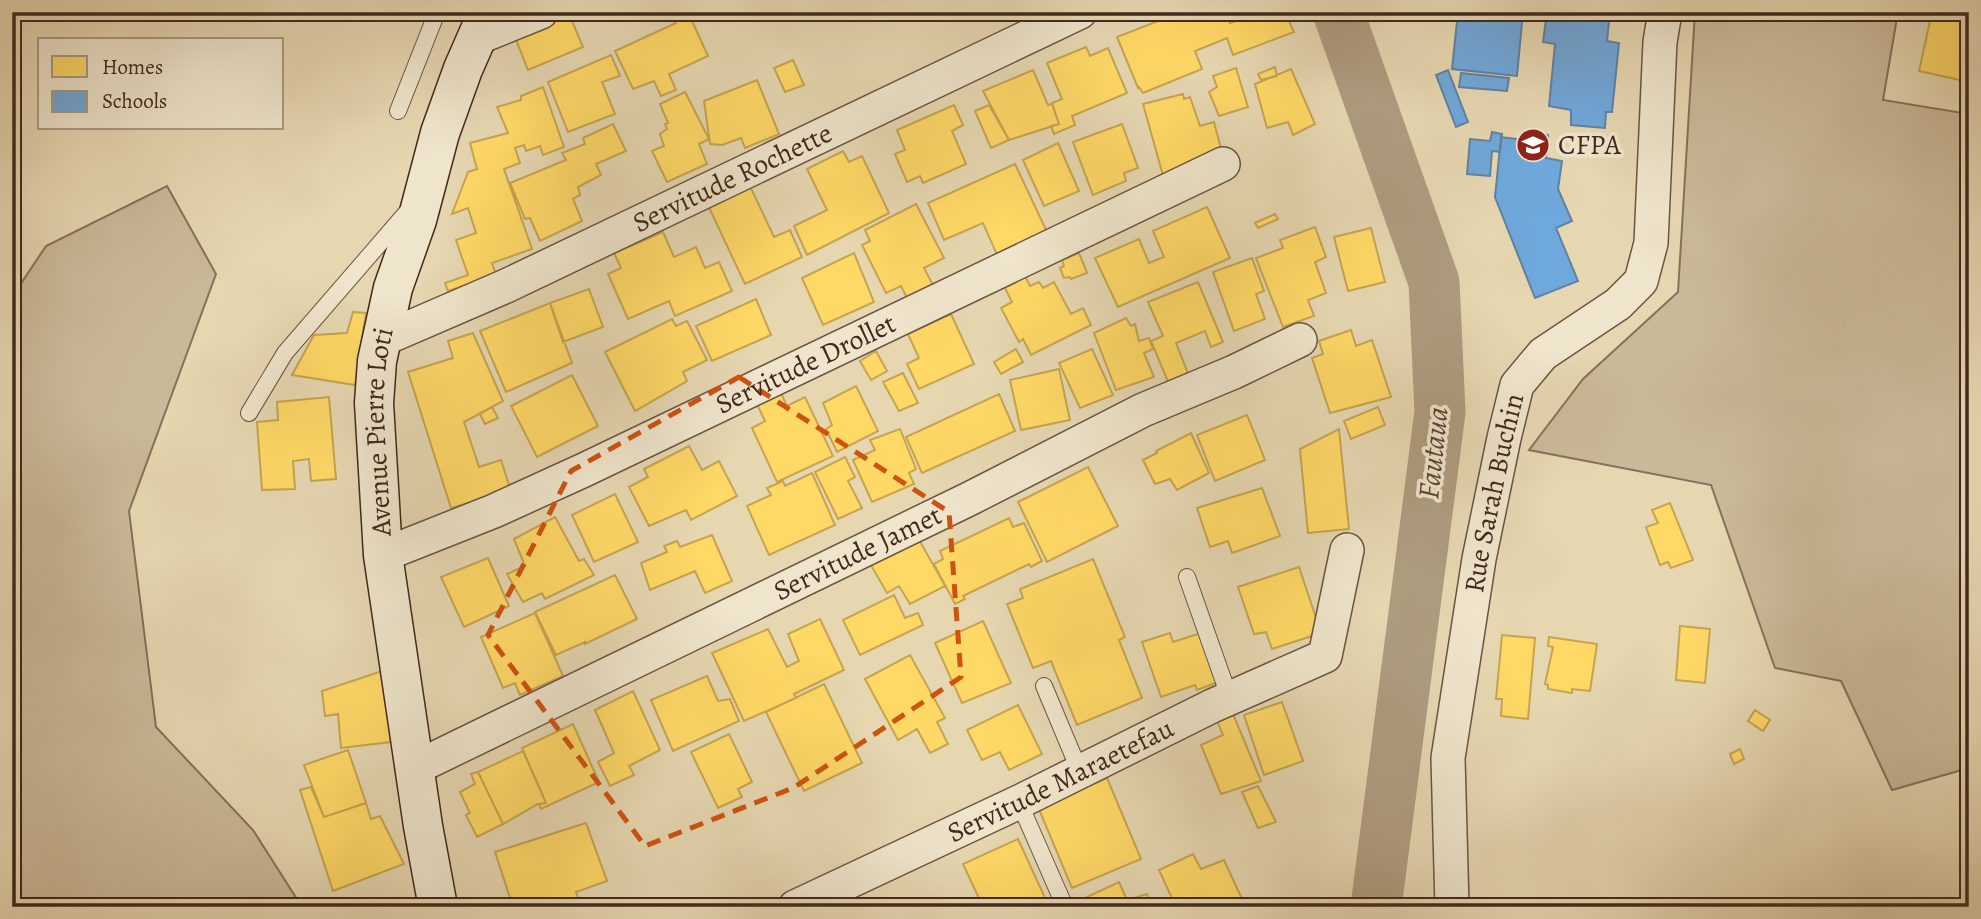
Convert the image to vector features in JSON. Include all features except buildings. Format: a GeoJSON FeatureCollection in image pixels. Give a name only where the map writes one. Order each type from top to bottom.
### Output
{"type":"FeatureCollection","features":[{"type":"Feature","properties":{"kind":"main road","name":"Avenue Pierre Loti"},"geometry":{"type":"LineString","coordinates":[[438,907],[383,555],[374,403],[381,340],[393,288],[425,192],[440,133],[482,25]]}},
{"type":"Feature","properties":{"kind":"street"},"geometry":{"type":"LineString","coordinates":[[482,25],[541,12]]}},
{"type":"Feature","properties":{"kind":"street","name":"Servitude Rochette"},"geometry":{"type":"LineString","coordinates":[[381,340],[530,275],[1080,12]]}},
{"type":"Feature","properties":{"kind":"street","name":"Rue Sarah Buchin"},"geometry":{"type":"LineString","coordinates":[[1452,907],[1448,758],[1479,559],[1504,438],[1517,385],[1543,355],[1618,304],[1641,281],[1651,243],[1660,42],[1665,12]]}},
{"type":"Feature","properties":{"kind":"street","name":"Servitude Drollet"},"geometry":{"type":"LineString","coordinates":[[383,555],[494,512],[1223,164]]}},
{"type":"Feature","properties":{"kind":"street","name":"Servitude Jamet"},"geometry":{"type":"LineString","coordinates":[[415,768],[969,499],[1143,410],[1234,372],[1300,340]]}},
{"type":"Feature","properties":{"kind":"street","name":"Servitude Maraetefau"},"geometry":{"type":"LineString","coordinates":[[795,907],[1325,656],[1347,550]]}},
{"type":"Feature","properties":{"kind":"lane"},"geometry":{"type":"LineString","coordinates":[[398,111],[437,12]]}},
{"type":"Feature","properties":{"kind":"lane"},"geometry":{"type":"LineString","coordinates":[[249,414],[285,354],[425,192]]}},
{"type":"Feature","properties":{"kind":"lane"},"geometry":{"type":"LineString","coordinates":[[1186,577],[1230,699]]}},
{"type":"Feature","properties":{"kind":"lane"},"geometry":{"type":"LineString","coordinates":[[1044,686],[1080,772]]}},
{"type":"Feature","properties":{"kind":"lane"},"geometry":{"type":"LineString","coordinates":[[1018,802],[1065,907]]}},
{"type":"Feature","properties":{"kind":"highlighted area"},"geometry":{"type":"Polygon","coordinates":[[[739,377],[949,512],[961,677],[793,788],[645,846],[488,635],[571,471],[739,377]]]}},
{"type":"Feature","properties":{"kind":"shaded area"},"geometry":{"type":"Polygon","coordinates":[[[1695,12],[1898,12],[1883,100],[1969,114],[1969,768],[1892,790],[1841,681],[1775,668],[1711,485],[1529,450],[1583,379],[1678,292],[1695,12]]]}},
{"type":"Feature","properties":{"kind":"shaded area"},"geometry":{"type":"Polygon","coordinates":[[[167,186],[216,274],[129,511],[156,727],[253,830],[302,907],[12,907],[12,297],[46,246],[167,186]]]}},
{"type":"Feature","properties":{"kind":"waterway","name":"Fautaua"},"geometry":{"type":"LineString","coordinates":[[1338,12],[1434,282],[1440,412],[1376,907]]}},
{"type":"Feature","properties":{"kind":"place","name":"CFPA"},"geometry":{"type":"Point","coordinates":[1533,145]}}]}
